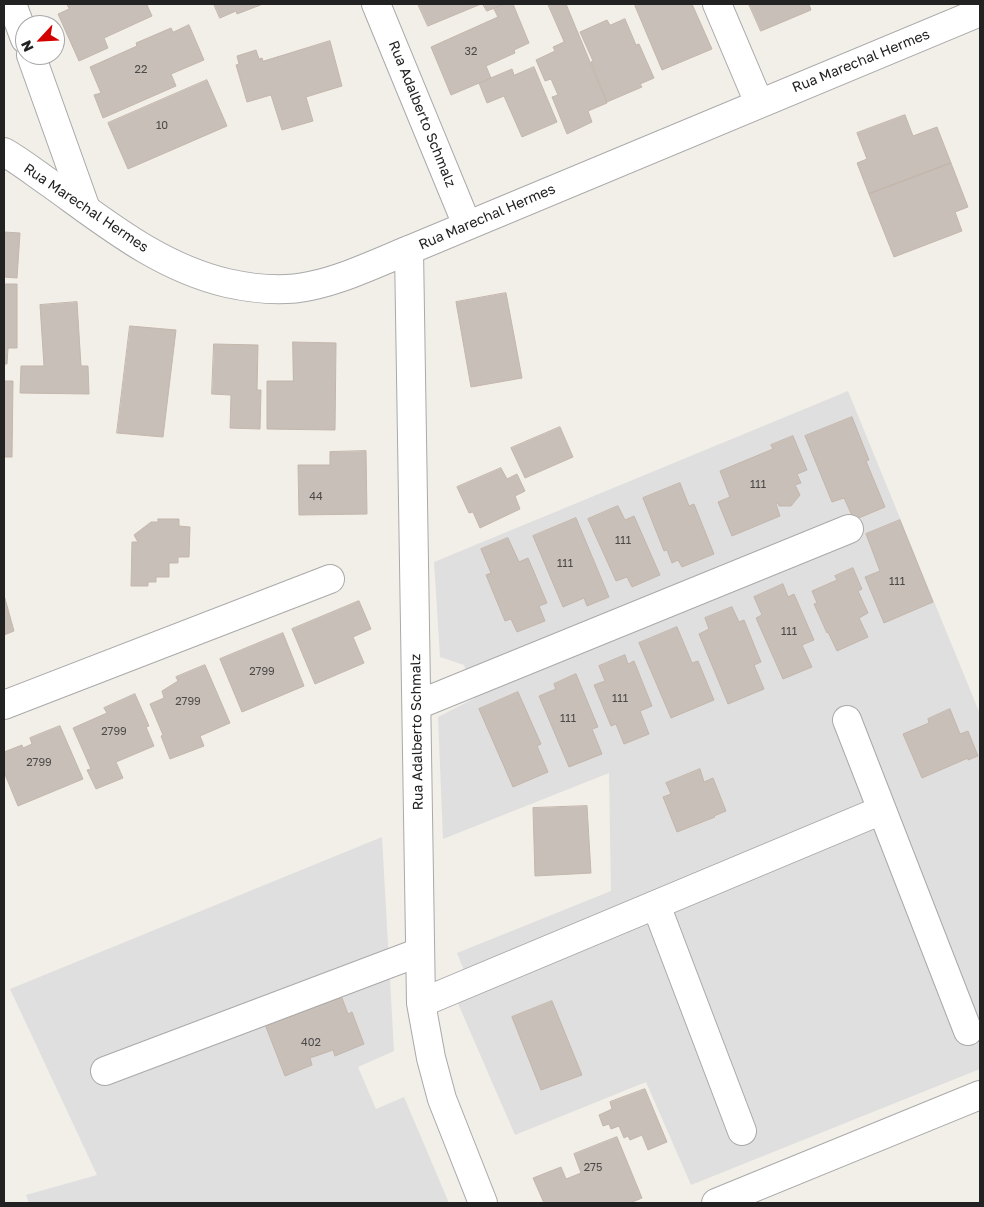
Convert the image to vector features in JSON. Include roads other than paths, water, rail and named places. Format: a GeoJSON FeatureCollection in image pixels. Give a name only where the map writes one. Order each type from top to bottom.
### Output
{"type":"FeatureCollection","features":[{"type":"Feature","properties":{"kind":"street","name":"Rua Adalberto Schmalz"},"geometry":{"type":"LineString","coordinates":[[376,4],[467,225]]}},
{"type":"Feature","properties":{"kind":"street"},"geometry":{"type":"LineString","coordinates":[[717,4],[759,103]]}},
{"type":"Feature","properties":{"kind":"street","name":"Rua Marechal Hermes"},"geometry":{"type":"LineString","coordinates":[[4,152],[132,242],[168,263],[203,277],[244,287],[276,290],[308,287],[340,278],[409,250],[980,12]]}},
{"type":"Feature","properties":{"kind":"street"},"geometry":{"type":"LineString","coordinates":[[35,65],[86,209]]}},
{"type":"Feature","properties":{"kind":"street","name":"Rua Adalberto Schmalz"},"geometry":{"type":"LineString","coordinates":[[409,250],[421,1003],[430,1058],[442,1099],[483,1203]]}},
{"type":"Feature","properties":{"kind":"street"},"geometry":{"type":"LineString","coordinates":[[417,705],[849,529]]}},
{"type":"Feature","properties":{"kind":"street"},"geometry":{"type":"LineString","coordinates":[[4,705],[330,580]]}},
{"type":"Feature","properties":{"kind":"street"},"geometry":{"type":"LineString","coordinates":[[847,720],[968,1031]]}},
{"type":"Feature","properties":{"kind":"street"},"geometry":{"type":"LineString","coordinates":[[421,1003],[882,810]]}},
{"type":"Feature","properties":{"kind":"street"},"geometry":{"type":"LineString","coordinates":[[656,905],[742,1131]]}},
{"type":"Feature","properties":{"kind":"street"},"geometry":{"type":"LineString","coordinates":[[105,1071],[420,952]]}},
{"type":"Feature","properties":{"kind":"street"},"geometry":{"type":"LineString","coordinates":[[716,1203],[980,1095]]}}]}
